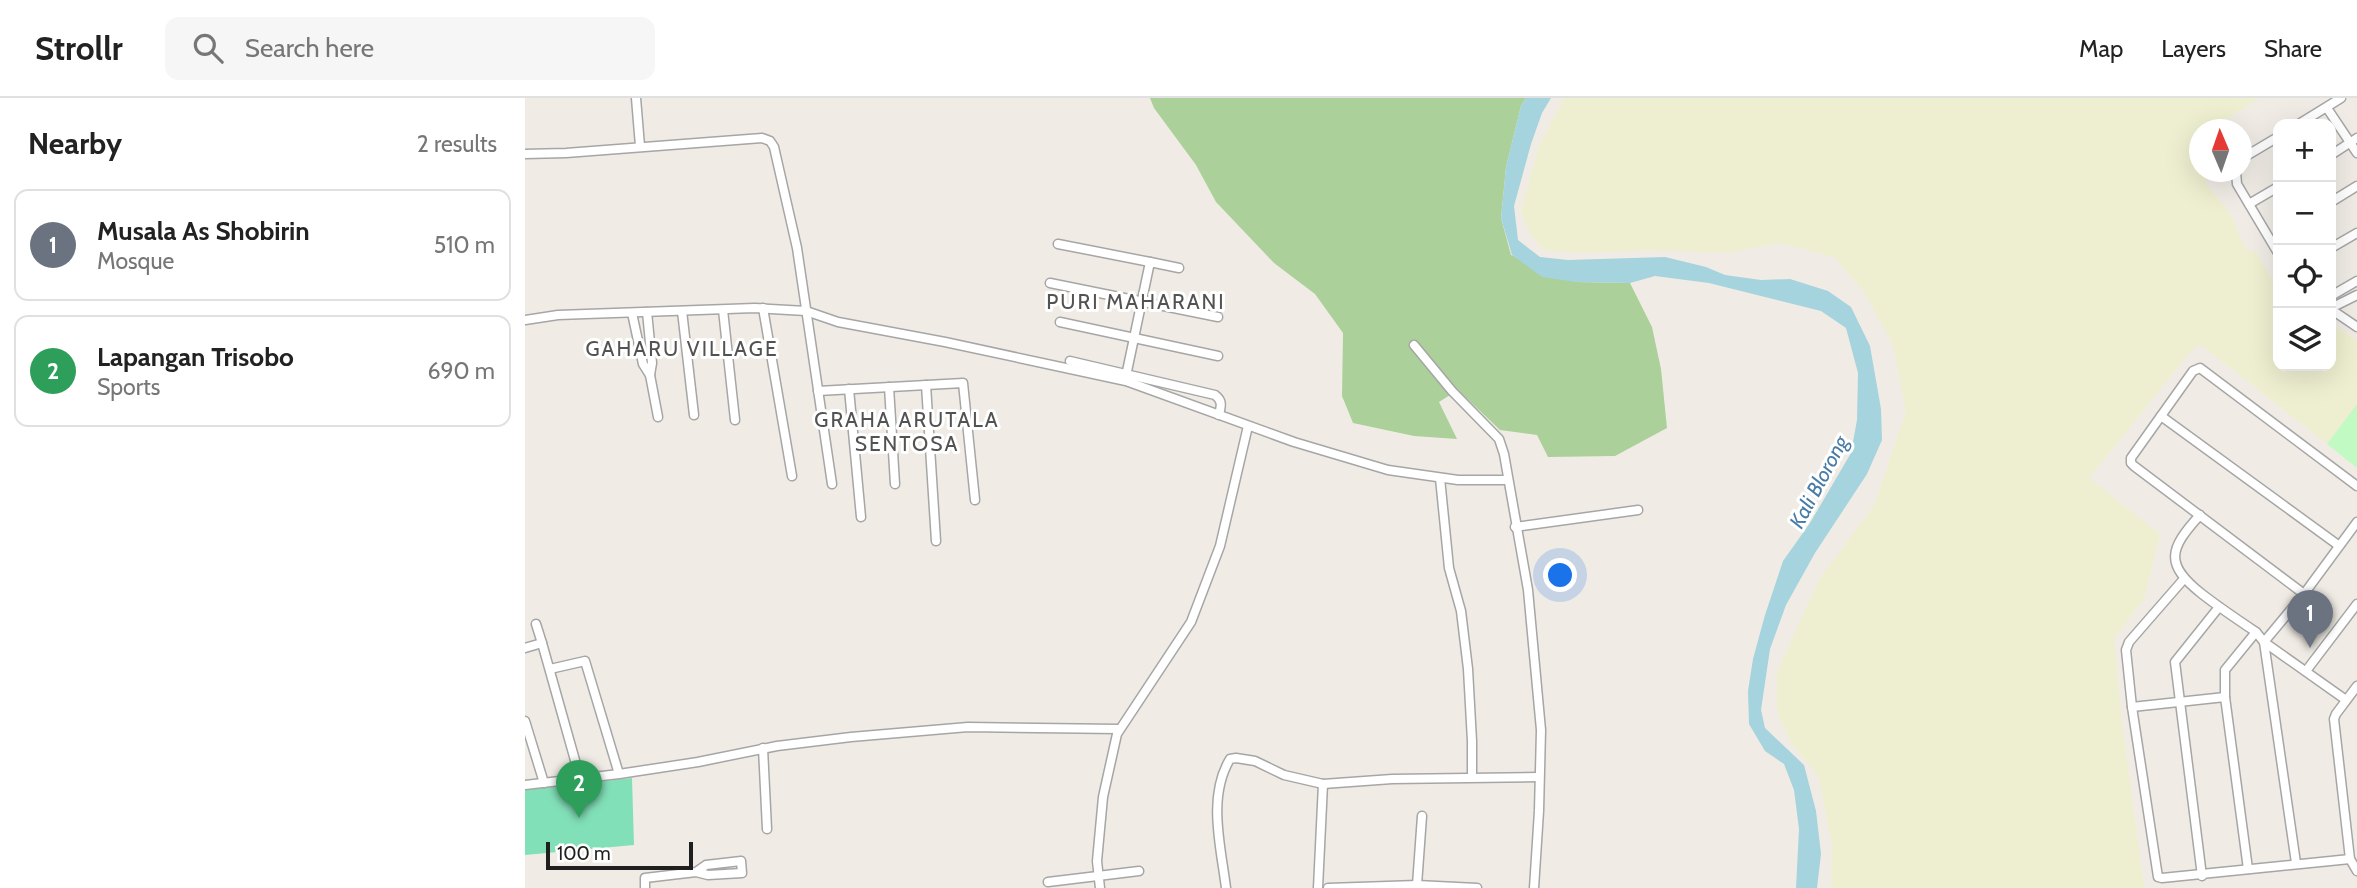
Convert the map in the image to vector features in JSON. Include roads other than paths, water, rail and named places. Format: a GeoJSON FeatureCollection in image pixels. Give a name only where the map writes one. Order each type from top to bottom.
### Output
{"type":"FeatureCollection","features":[{"type":"Feature","properties":{"kind":"street"},"geometry":{"type":"LineString","coordinates":[[636,98],[640,146]]}},
{"type":"Feature","properties":{"kind":"street"},"geometry":{"type":"LineString","coordinates":[[2308,119],[2341,98]]}},
{"type":"Feature","properties":{"kind":"street"},"geometry":{"type":"LineString","coordinates":[[2327,108],[2354,140],[2357,153]]}},
{"type":"Feature","properties":{"kind":"street"},"geometry":{"type":"LineString","coordinates":[[525,153],[566,153],[762,138],[770,141],[774,147],[797,248],[832,484]]}},
{"type":"Feature","properties":{"kind":"street"},"geometry":{"type":"LineString","coordinates":[[2252,153],[2273,140]]}},
{"type":"Feature","properties":{"kind":"street"},"geometry":{"type":"LineString","coordinates":[[2336,152],[2354,140]]}},
{"type":"Feature","properties":{"kind":"street"},"geometry":{"type":"LineString","coordinates":[[2237,182],[2273,245]]}},
{"type":"Feature","properties":{"kind":"street"},"geometry":{"type":"LineString","coordinates":[[2336,199],[2357,186]]}},
{"type":"Feature","properties":{"kind":"street"},"geometry":{"type":"LineString","coordinates":[[2249,204],[2273,190]]}},
{"type":"Feature","properties":{"kind":"street"},"geometry":{"type":"LineString","coordinates":[[2336,245],[2357,233]]}},
{"type":"Feature","properties":{"kind":"street"},"geometry":{"type":"LineString","coordinates":[[1058,244],[1179,268]]}},
{"type":"Feature","properties":{"kind":"street"},"geometry":{"type":"LineString","coordinates":[[1126,376],[1150,262]]}},
{"type":"Feature","properties":{"kind":"street"},"geometry":{"type":"LineString","coordinates":[[2336,293],[2357,281]]}},
{"type":"Feature","properties":{"kind":"street"},"geometry":{"type":"LineString","coordinates":[[1050,283],[1218,317]]}},
{"type":"Feature","properties":{"kind":"street"},"geometry":{"type":"LineString","coordinates":[[2333,308],[2357,295]]}},
{"type":"Feature","properties":{"kind":"street"},"geometry":{"type":"LineString","coordinates":[[763,308],[792,476]]}},
{"type":"Feature","properties":{"kind":"street"},"geometry":{"type":"LineString","coordinates":[[525,320],[558,315],[763,308],[806,311],[838,322],[1126,381],[1294,442],[1388,470],[1458,480],[1508,480]]}},
{"type":"Feature","properties":{"kind":"street"},"geometry":{"type":"LineString","coordinates":[[723,310],[735,419]]}},
{"type":"Feature","properties":{"kind":"street"},"geometry":{"type":"LineString","coordinates":[[682,311],[694,415]]}},
{"type":"Feature","properties":{"kind":"street"},"geometry":{"type":"LineString","coordinates":[[647,312],[652,363],[650,375]]}},
{"type":"Feature","properties":{"kind":"street"},"geometry":{"type":"LineString","coordinates":[[2336,312],[2357,327]]}},
{"type":"Feature","properties":{"kind":"street"},"geometry":{"type":"LineString","coordinates":[[632,313],[643,363],[650,375],[658,417]]}},
{"type":"Feature","properties":{"kind":"street"},"geometry":{"type":"LineString","coordinates":[[1060,322],[1218,356]]}},
{"type":"Feature","properties":{"kind":"street"},"geometry":{"type":"LineString","coordinates":[[1414,345],[1452,391],[1499,439],[1529,603],[1541,730],[1534,888]]}},
{"type":"Feature","properties":{"kind":"street"},"geometry":{"type":"LineString","coordinates":[[1070,361],[1215,395],[1221,404],[1219,415]]}},
{"type":"Feature","properties":{"kind":"street"},"geometry":{"type":"LineString","coordinates":[[2304,594],[2131,463],[2131,458],[2193,371],[2203,369],[2357,486]]}},
{"type":"Feature","properties":{"kind":"street"},"geometry":{"type":"LineString","coordinates":[[818,391],[964,383],[975,500]]}},
{"type":"Feature","properties":{"kind":"street"},"geometry":{"type":"LineString","coordinates":[[926,385],[936,541]]}},
{"type":"Feature","properties":{"kind":"street"},"geometry":{"type":"LineString","coordinates":[[889,387],[895,484]]}},
{"type":"Feature","properties":{"kind":"street"},"geometry":{"type":"LineString","coordinates":[[849,390],[861,517]]}},
{"type":"Feature","properties":{"kind":"street"},"geometry":{"type":"LineString","coordinates":[[2161,416],[2338,545]]}},
{"type":"Feature","properties":{"kind":"street"},"geometry":{"type":"LineString","coordinates":[[1100,888],[1097,861],[1103,797],[1119,729],[1191,622],[1220,545],[1248,426]]}},
{"type":"Feature","properties":{"kind":"street"},"geometry":{"type":"LineString","coordinates":[[1440,478],[1449,568],[1461,611],[1468,669],[1472,776]]}},
{"type":"Feature","properties":{"kind":"street"},"geometry":{"type":"LineString","coordinates":[[1515,527],[1638,510]]}},
{"type":"Feature","properties":{"kind":"street"},"geometry":{"type":"LineString","coordinates":[[2200,515],[2177,546],[2175,564],[2183,580],[2346,699]]}},
{"type":"Feature","properties":{"kind":"street"},"geometry":{"type":"LineString","coordinates":[[2296,863],[2265,642],[2357,522]]}},
{"type":"Feature","properties":{"kind":"street"},"geometry":{"type":"LineString","coordinates":[[2183,580],[2129,642],[2126,650],[2156,873],[2162,878],[2202,876],[2296,863],[2350,859]]}},
{"type":"Feature","properties":{"kind":"street"},"geometry":{"type":"LineString","coordinates":[[2306,671],[2357,604]]}},
{"type":"Feature","properties":{"kind":"street"},"geometry":{"type":"LineString","coordinates":[[2202,876],[2175,662],[2219,607]]}},
{"type":"Feature","properties":{"kind":"street"},"geometry":{"type":"LineString","coordinates":[[536,624],[580,778]]}},
{"type":"Feature","properties":{"kind":"street"},"geometry":{"type":"LineString","coordinates":[[2248,869],[2225,697],[2225,670],[2256,632]]}},
{"type":"Feature","properties":{"kind":"street"},"geometry":{"type":"LineString","coordinates":[[525,648],[543,643]]}},
{"type":"Feature","properties":{"kind":"street"},"geometry":{"type":"LineString","coordinates":[[550,669],[585,661],[619,774]]}},
{"type":"Feature","properties":{"kind":"street"},"geometry":{"type":"LineString","coordinates":[[2357,686],[2334,719],[2350,859],[2357,871]]}},
{"type":"Feature","properties":{"kind":"street"},"geometry":{"type":"LineString","coordinates":[[2132,707],[2225,697]]}},
{"type":"Feature","properties":{"kind":"street"},"geometry":{"type":"LineString","coordinates":[[525,721],[544,783]]}},
{"type":"Feature","properties":{"kind":"street"},"geometry":{"type":"LineString","coordinates":[[525,785],[619,774],[698,762],[763,748],[851,737],[951,728],[1119,729]]}},
{"type":"Feature","properties":{"kind":"street"},"geometry":{"type":"LineString","coordinates":[[763,748],[767,829]]}},
{"type":"Feature","properties":{"kind":"street"},"geometry":{"type":"LineString","coordinates":[[1226,888],[1217,806],[1224,771],[1230,759],[1255,761],[1284,775],[1323,784],[1472,776],[1539,777]]}},
{"type":"Feature","properties":{"kind":"street"},"geometry":{"type":"LineString","coordinates":[[1318,888],[1323,784]]}},
{"type":"Feature","properties":{"kind":"street"},"geometry":{"type":"LineString","coordinates":[[1417,885],[1422,816]]}},
{"type":"Feature","properties":{"kind":"street"},"geometry":{"type":"LineString","coordinates":[[645,888],[645,878],[696,872],[708,876],[742,873],[741,861],[706,865],[696,872]]}},
{"type":"Feature","properties":{"kind":"street"},"geometry":{"type":"LineString","coordinates":[[1048,881],[1139,871]]}},
{"type":"Feature","properties":{"kind":"street"},"geometry":{"type":"LineString","coordinates":[[1328,888],[1417,885],[1478,888]]}},
{"type":"Feature","properties":{"kind":"water"},"geometry":{"type":"Polygon","coordinates":[[[1526,98],[1551,98],[1542,113],[1531,144],[1514,206],[1518,240],[1540,257],[1568,260],[1665,257],[1706,267],[1725,275],[1761,280],[1790,279],[1828,291],[1851,307],[1870,346],[1881,409],[1882,440],[1867,474],[1815,553],[1786,605],[1770,649],[1761,710],[1765,728],[1804,765],[1816,811],[1821,854],[1817,888],[1796,888],[1799,829],[1794,790],[1784,764],[1765,751],[1749,724],[1748,691],[1753,659],[1783,561],[1810,523],[1851,453],[1857,420],[1858,373],[1846,328],[1821,311],[1709,283],[1655,276],[1630,283],[1576,282],[1542,277],[1512,255],[1501,218],[1506,167],[1521,106],[1526,98]]]}},
{"type":"Feature","properties":{"kind":"place","name":"Musala As Shobirin"},"geometry":{"type":"Point","coordinates":[2310,648]}},
{"type":"Feature","properties":{"kind":"place","name":"Lapangan Trisobo"},"geometry":{"type":"Point","coordinates":[579,818]}},
{"type":"Feature","properties":{"kind":"district","name":"PURI MAHARANI"},"geometry":{"type":"Point","coordinates":[1136,302]}},
{"type":"Feature","properties":{"kind":"district","name":"GAHARU VILLAGE"},"geometry":{"type":"Point","coordinates":[682,349]}},
{"type":"Feature","properties":{"kind":"district","name":"GRAHA ARUTALA SENTOSA"},"geometry":{"type":"Point","coordinates":[907,432]}},
{"type":"Feature","properties":{"kind":"water label","name":"Kali Blorong"},"geometry":{"type":"Point","coordinates":[1819,482]}}]}
